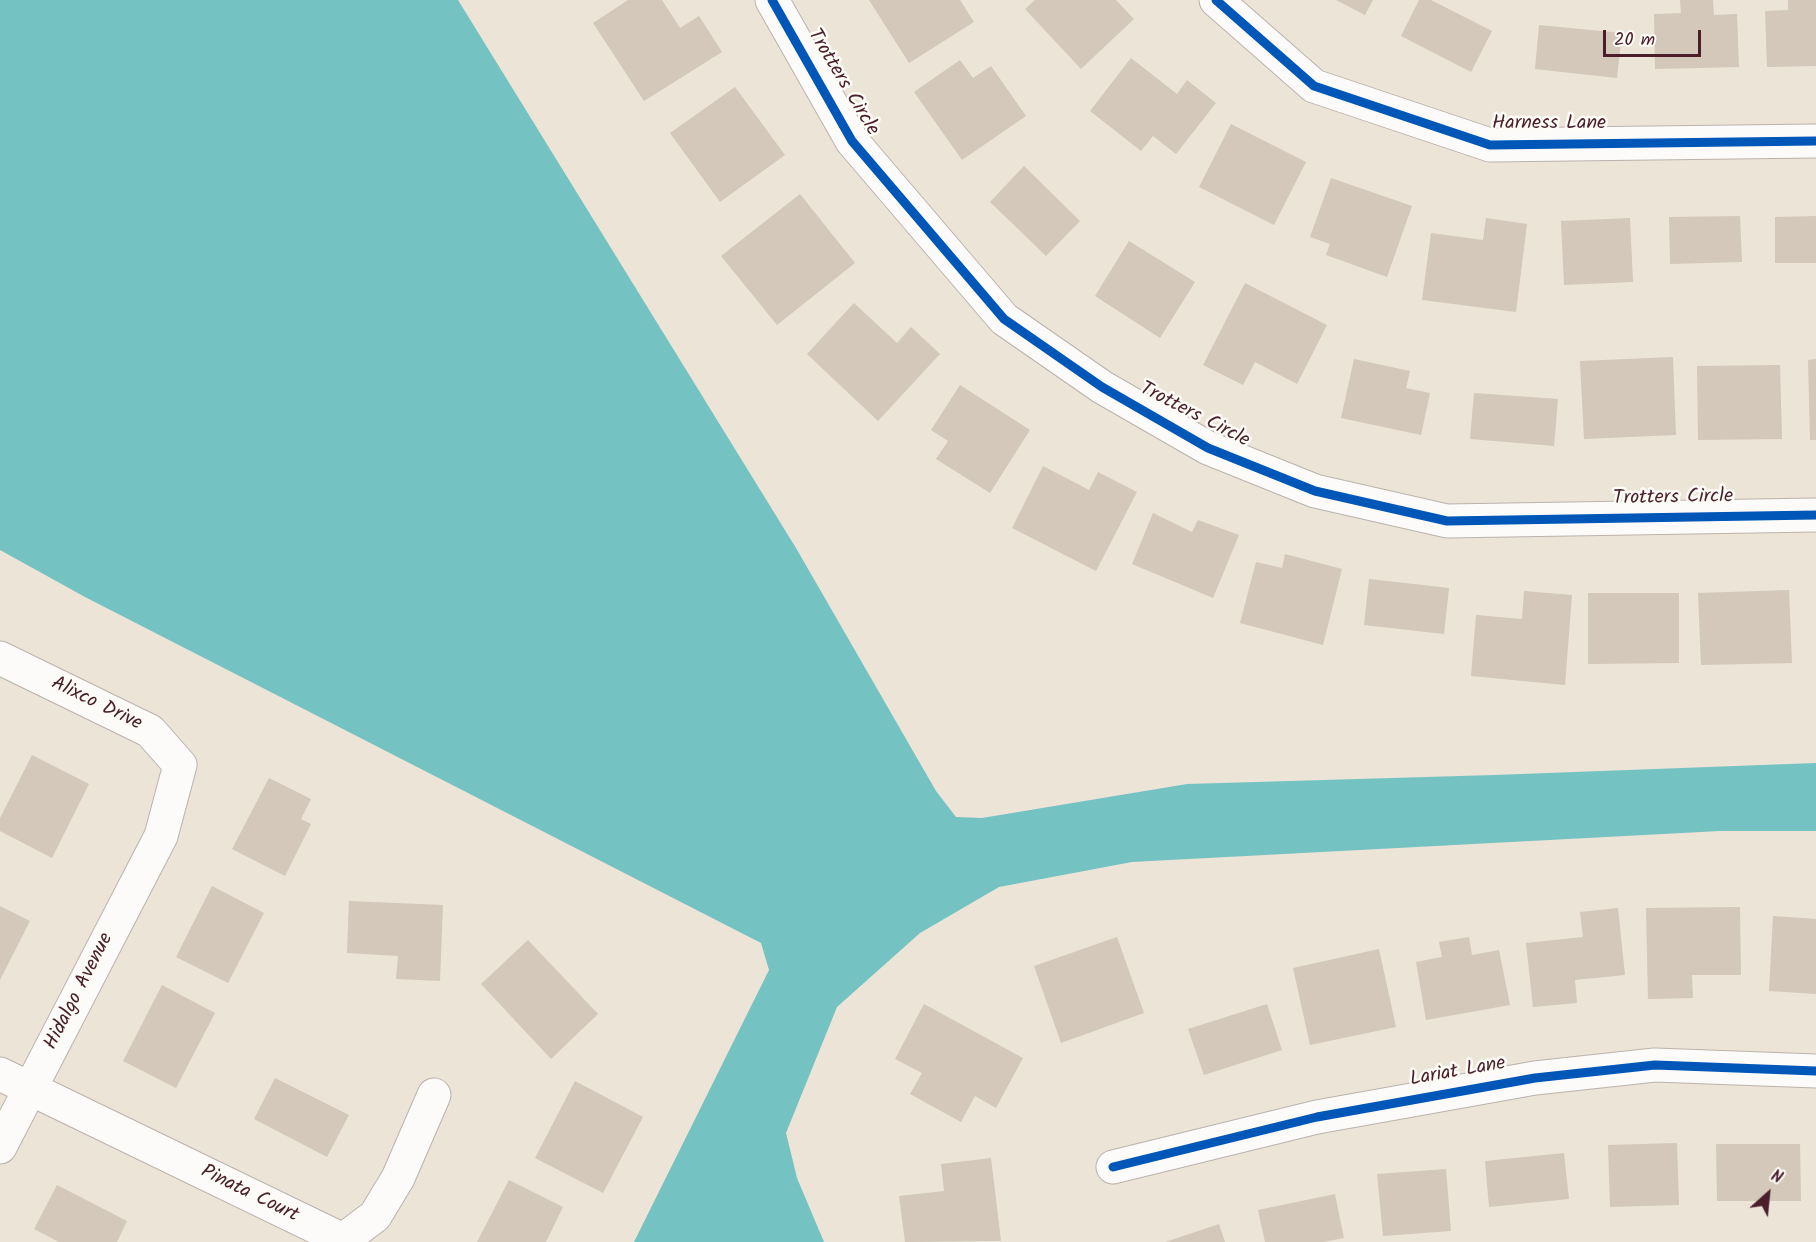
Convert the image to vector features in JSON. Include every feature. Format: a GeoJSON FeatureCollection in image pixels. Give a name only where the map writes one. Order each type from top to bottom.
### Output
{"type":"FeatureCollection","features":[{"type":"Feature","properties":{"kind":"street","name":"Trotters Circle"},"geometry":{"type":"LineString","coordinates":[[772,0],[852,141],[1004,319],[1101,387],[1208,448],[1315,491],[1447,521],[1816,515]]}},
{"type":"Feature","properties":{"kind":"street","name":"Harness Lane"},"geometry":{"type":"LineString","coordinates":[[1216,0],[1314,86],[1490,145],[1816,141]]}},
{"type":"Feature","properties":{"kind":"street","name":"Alixco Drive"},"geometry":{"type":"LineString","coordinates":[[0,658],[150,731],[180,765],[161,836]]}},
{"type":"Feature","properties":{"kind":"street","name":"Hidalgo Avenue"},"geometry":{"type":"LineString","coordinates":[[0,1147],[161,836]]}},
{"type":"Feature","properties":{"kind":"street","name":"Lariat Lane"},"geometry":{"type":"LineString","coordinates":[[1113,1167],[1317,1117],[1536,1078],[1655,1065],[1816,1071]]}},
{"type":"Feature","properties":{"kind":"street"},"geometry":{"type":"LineString","coordinates":[[0,1074],[30,1089]]}},
{"type":"Feature","properties":{"kind":"street","name":"Pinata Court"},"geometry":{"type":"LineString","coordinates":[[30,1089],[343,1240],[375,1216],[398,1178],[434,1095]]}},
{"type":"Feature","properties":{"kind":"water"},"geometry":{"type":"Polygon","coordinates":[[[0,0],[458,0],[796,548],[936,791],[956,817],[982,818],[1187,784],[1816,763],[1816,831],[1720,831],[1132,862],[999,887],[920,933],[837,1007],[786,1133],[797,1178],[824,1242],[634,1242],[769,970],[761,943],[85,597],[0,550],[0,0]]]}},
{"type":"Feature","properties":{"kind":"building"},"geometry":{"type":"Polygon","coordinates":[[[628,0],[662,0],[680,28],[699,16],[722,52],[644,101],[593,23],[628,0]]]}},
{"type":"Feature","properties":{"kind":"building"},"geometry":{"type":"Polygon","coordinates":[[[869,0],[960,0],[974,22],[909,63],[869,0]]]}},
{"type":"Feature","properties":{"kind":"building"},"geometry":{"type":"Polygon","coordinates":[[[1035,0],[1116,0],[1134,19],[1081,69],[1025,9],[1035,0]]]}},
{"type":"Feature","properties":{"kind":"building"},"geometry":{"type":"Polygon","coordinates":[[[1336,0],[1373,0],[1365,15],[1336,0]]]}},
{"type":"Feature","properties":{"kind":"building"},"geometry":{"type":"Polygon","coordinates":[[[1419,0],[1431,0],[1492,31],[1471,72],[1401,36],[1419,0]]]}},
{"type":"Feature","properties":{"kind":"building"},"geometry":{"type":"Polygon","coordinates":[[[1680,0],[1713,0],[1714,15],[1737,14],[1739,67],[1655,69],[1654,14],[1681,13],[1680,0]]]}},
{"type":"Feature","properties":{"kind":"building"},"geometry":{"type":"Polygon","coordinates":[[[1788,0],[1816,0],[1816,66],[1767,67],[1765,11],[1788,10],[1788,0]]]}},
{"type":"Feature","properties":{"kind":"building"},"geometry":{"type":"Polygon","coordinates":[[[1539,25],[1622,33],[1617,78],[1535,69],[1539,25]]]}},
{"type":"Feature","properties":{"kind":"building"},"geometry":{"type":"Polygon","coordinates":[[[1131,58],[1177,94],[1187,80],[1216,103],[1176,154],[1153,136],[1141,151],[1090,111],[1131,58]]]}},
{"type":"Feature","properties":{"kind":"building"},"geometry":{"type":"Polygon","coordinates":[[[960,60],[973,78],[991,66],[1026,116],[962,160],[914,92],[960,60]]]}},
{"type":"Feature","properties":{"kind":"building"},"geometry":{"type":"Polygon","coordinates":[[[735,87],[785,155],[720,202],[670,133],[735,87]]]}},
{"type":"Feature","properties":{"kind":"building"},"geometry":{"type":"Polygon","coordinates":[[[1231,124],[1306,162],[1274,225],[1199,187],[1231,124]]]}},
{"type":"Feature","properties":{"kind":"building"},"geometry":{"type":"Polygon","coordinates":[[[1024,166],[1080,221],[1046,256],[990,202],[1024,166]]]}},
{"type":"Feature","properties":{"kind":"building"},"geometry":{"type":"Polygon","coordinates":[[[1331,178],[1412,206],[1387,277],[1326,255],[1330,244],[1310,237],[1331,178]]]}},
{"type":"Feature","properties":{"kind":"building"},"geometry":{"type":"Polygon","coordinates":[[[800,194],[855,263],[777,325],[721,256],[800,194]]]}},
{"type":"Feature","properties":{"kind":"building"},"geometry":{"type":"Polygon","coordinates":[[[1740,216],[1742,262],[1670,264],[1669,217],[1740,216]]]}},
{"type":"Feature","properties":{"kind":"building"},"geometry":{"type":"Polygon","coordinates":[[[1816,216],[1816,263],[1775,263],[1775,217],[1816,216]]]}},
{"type":"Feature","properties":{"kind":"building"},"geometry":{"type":"Polygon","coordinates":[[[1486,218],[1527,224],[1516,312],[1422,300],[1431,233],[1483,240],[1486,218]]]}},
{"type":"Feature","properties":{"kind":"building"},"geometry":{"type":"Polygon","coordinates":[[[1630,218],[1633,282],[1564,285],[1561,221],[1630,218]]]}},
{"type":"Feature","properties":{"kind":"building"},"geometry":{"type":"Polygon","coordinates":[[[1129,241],[1195,282],[1160,338],[1095,296],[1129,241]]]}},
{"type":"Feature","properties":{"kind":"building"},"geometry":{"type":"Polygon","coordinates":[[[1245,283],[1327,325],[1297,384],[1255,362],[1243,385],[1203,365],[1245,283]]]}},
{"type":"Feature","properties":{"kind":"building"},"geometry":{"type":"Polygon","coordinates":[[[854,303],[897,343],[911,327],[940,354],[878,421],[807,354],[854,303]]]}},
{"type":"Feature","properties":{"kind":"building"},"geometry":{"type":"Polygon","coordinates":[[[1673,357],[1676,435],[1584,439],[1580,361],[1673,357]]]}},
{"type":"Feature","properties":{"kind":"building"},"geometry":{"type":"Polygon","coordinates":[[[1354,359],[1410,371],[1406,388],[1430,393],[1421,435],[1341,418],[1354,359]]]}},
{"type":"Feature","properties":{"kind":"building"},"geometry":{"type":"Polygon","coordinates":[[[1816,359],[1816,440],[1810,440],[1808,360],[1816,359]]]}},
{"type":"Feature","properties":{"kind":"building"},"geometry":{"type":"Polygon","coordinates":[[[1780,365],[1782,439],[1698,440],[1697,366],[1780,365]]]}},
{"type":"Feature","properties":{"kind":"building"},"geometry":{"type":"Polygon","coordinates":[[[960,385],[1030,430],[990,493],[936,459],[948,441],[931,430],[960,385]]]}},
{"type":"Feature","properties":{"kind":"building"},"geometry":{"type":"Polygon","coordinates":[[[1474,393],[1558,399],[1554,446],[1470,439],[1474,393]]]}},
{"type":"Feature","properties":{"kind":"building"},"geometry":{"type":"Polygon","coordinates":[[[1043,466],[1089,490],[1098,472],[1137,492],[1096,571],[1012,528],[1043,466]]]}},
{"type":"Feature","properties":{"kind":"building"},"geometry":{"type":"Polygon","coordinates":[[[1153,513],[1192,532],[1198,520],[1239,535],[1213,598],[1132,564],[1153,513]]]}},
{"type":"Feature","properties":{"kind":"building"},"geometry":{"type":"Polygon","coordinates":[[[1285,554],[1342,569],[1323,645],[1240,623],[1256,562],[1282,568],[1285,554]]]}},
{"type":"Feature","properties":{"kind":"building"},"geometry":{"type":"Polygon","coordinates":[[[1369,579],[1449,588],[1444,634],[1364,625],[1369,579]]]}},
{"type":"Feature","properties":{"kind":"building"},"geometry":{"type":"Polygon","coordinates":[[[1789,590],[1792,663],[1701,665],[1698,593],[1789,590]]]}},
{"type":"Feature","properties":{"kind":"building"},"geometry":{"type":"Polygon","coordinates":[[[1524,591],[1572,595],[1565,685],[1471,676],[1476,615],[1522,619],[1524,591]]]}},
{"type":"Feature","properties":{"kind":"building"},"geometry":{"type":"Polygon","coordinates":[[[1588,593],[1679,593],[1679,663],[1588,664],[1588,593]]]}},
{"type":"Feature","properties":{"kind":"building"},"geometry":{"type":"Polygon","coordinates":[[[32,755],[89,784],[52,858],[0,831],[0,818],[32,755]]]}},
{"type":"Feature","properties":{"kind":"building"},"geometry":{"type":"Polygon","coordinates":[[[269,778],[311,799],[301,819],[311,824],[285,876],[232,849],[269,778]]]}},
{"type":"Feature","properties":{"kind":"building"},"geometry":{"type":"Polygon","coordinates":[[[212,886],[264,913],[228,983],[176,957],[212,886]]]}},
{"type":"Feature","properties":{"kind":"building"},"geometry":{"type":"Polygon","coordinates":[[[349,901],[443,905],[440,981],[396,979],[398,956],[347,953],[349,901]]]}},
{"type":"Feature","properties":{"kind":"building"},"geometry":{"type":"Polygon","coordinates":[[[0,906],[30,921],[0,980],[0,906]]]}},
{"type":"Feature","properties":{"kind":"building"},"geometry":{"type":"Polygon","coordinates":[[[1740,907],[1741,975],[1692,975],[1693,998],[1648,999],[1646,908],[1740,907]]]}},
{"type":"Feature","properties":{"kind":"building"},"geometry":{"type":"Polygon","coordinates":[[[1618,908],[1625,975],[1575,980],[1577,1003],[1533,1007],[1526,943],[1583,937],[1580,912],[1618,908]]]}},
{"type":"Feature","properties":{"kind":"building"},"geometry":{"type":"Polygon","coordinates":[[[1773,916],[1816,919],[1816,994],[1769,991],[1773,916]]]}},
{"type":"Feature","properties":{"kind":"building"},"geometry":{"type":"Polygon","coordinates":[[[1117,937],[1144,1013],[1061,1043],[1034,966],[1117,937]]]}},
{"type":"Feature","properties":{"kind":"building"},"geometry":{"type":"Polygon","coordinates":[[[1469,937],[1472,955],[1499,950],[1510,1005],[1426,1020],[1416,962],[1442,957],[1439,942],[1469,937]]]}},
{"type":"Feature","properties":{"kind":"building"},"geometry":{"type":"Polygon","coordinates":[[[528,940],[598,1014],[551,1059],[481,984],[528,940]]]}},
{"type":"Feature","properties":{"kind":"building"},"geometry":{"type":"Polygon","coordinates":[[[1379,949],[1396,1027],[1310,1045],[1293,968],[1379,949]]]}},
{"type":"Feature","properties":{"kind":"building"},"geometry":{"type":"Polygon","coordinates":[[[162,985],[215,1013],[176,1088],[123,1061],[162,985]]]}},
{"type":"Feature","properties":{"kind":"building"},"geometry":{"type":"Polygon","coordinates":[[[924,1004],[1023,1058],[996,1108],[975,1096],[961,1122],[910,1094],[922,1073],[895,1059],[924,1004]]]}},
{"type":"Feature","properties":{"kind":"building"},"geometry":{"type":"Polygon","coordinates":[[[1267,1004],[1282,1050],[1204,1075],[1188,1029],[1267,1004]]]}},
{"type":"Feature","properties":{"kind":"building"},"geometry":{"type":"Polygon","coordinates":[[[275,1078],[349,1115],[327,1157],[254,1119],[275,1078]]]}},
{"type":"Feature","properties":{"kind":"building"},"geometry":{"type":"Polygon","coordinates":[[[575,1081],[643,1117],[603,1193],[535,1158],[575,1081]]]}},
{"type":"Feature","properties":{"kind":"building"},"geometry":{"type":"Polygon","coordinates":[[[1677,1143],[1679,1205],[1610,1207],[1608,1145],[1677,1143]]]}},
{"type":"Feature","properties":{"kind":"building"},"geometry":{"type":"Polygon","coordinates":[[[1716,1144],[1800,1144],[1801,1201],[1717,1201],[1716,1144]]]}},
{"type":"Feature","properties":{"kind":"building"},"geometry":{"type":"Polygon","coordinates":[[[1564,1153],[1569,1199],[1489,1207],[1485,1161],[1564,1153]]]}},
{"type":"Feature","properties":{"kind":"building"},"geometry":{"type":"Polygon","coordinates":[[[991,1158],[1001,1241],[905,1242],[899,1196],[944,1191],[941,1164],[991,1158]]]}},
{"type":"Feature","properties":{"kind":"building"},"geometry":{"type":"Polygon","coordinates":[[[1446,1169],[1451,1231],[1383,1236],[1377,1174],[1446,1169]]]}},
{"type":"Feature","properties":{"kind":"building"},"geometry":{"type":"Polygon","coordinates":[[[509,1180],[563,1207],[546,1242],[477,1242],[509,1180]]]}},
{"type":"Feature","properties":{"kind":"building"},"geometry":{"type":"Polygon","coordinates":[[[57,1185],[127,1221],[117,1242],[59,1242],[34,1229],[57,1185]]]}},
{"type":"Feature","properties":{"kind":"building"},"geometry":{"type":"Polygon","coordinates":[[[1335,1194],[1344,1238],[1323,1242],[1265,1242],[1258,1210],[1335,1194]]]}},
{"type":"Feature","properties":{"kind":"building"},"geometry":{"type":"Polygon","coordinates":[[[1219,1224],[1225,1242],[1165,1242],[1219,1224]]]}},
{"type":"Feature","properties":{"kind":"cycle path"},"geometry":{"type":"LineString","coordinates":[[772,0],[852,141],[1004,319],[1102,387],[1208,448],[1315,491],[1447,521],[1816,515]]}},
{"type":"Feature","properties":{"kind":"cycle path"},"geometry":{"type":"LineString","coordinates":[[1216,0],[1314,86],[1490,145],[1816,141]]}},
{"type":"Feature","properties":{"kind":"cycle path"},"geometry":{"type":"LineString","coordinates":[[1113,1167],[1317,1117],[1535,1078],[1655,1065],[1816,1071]]}}]}
